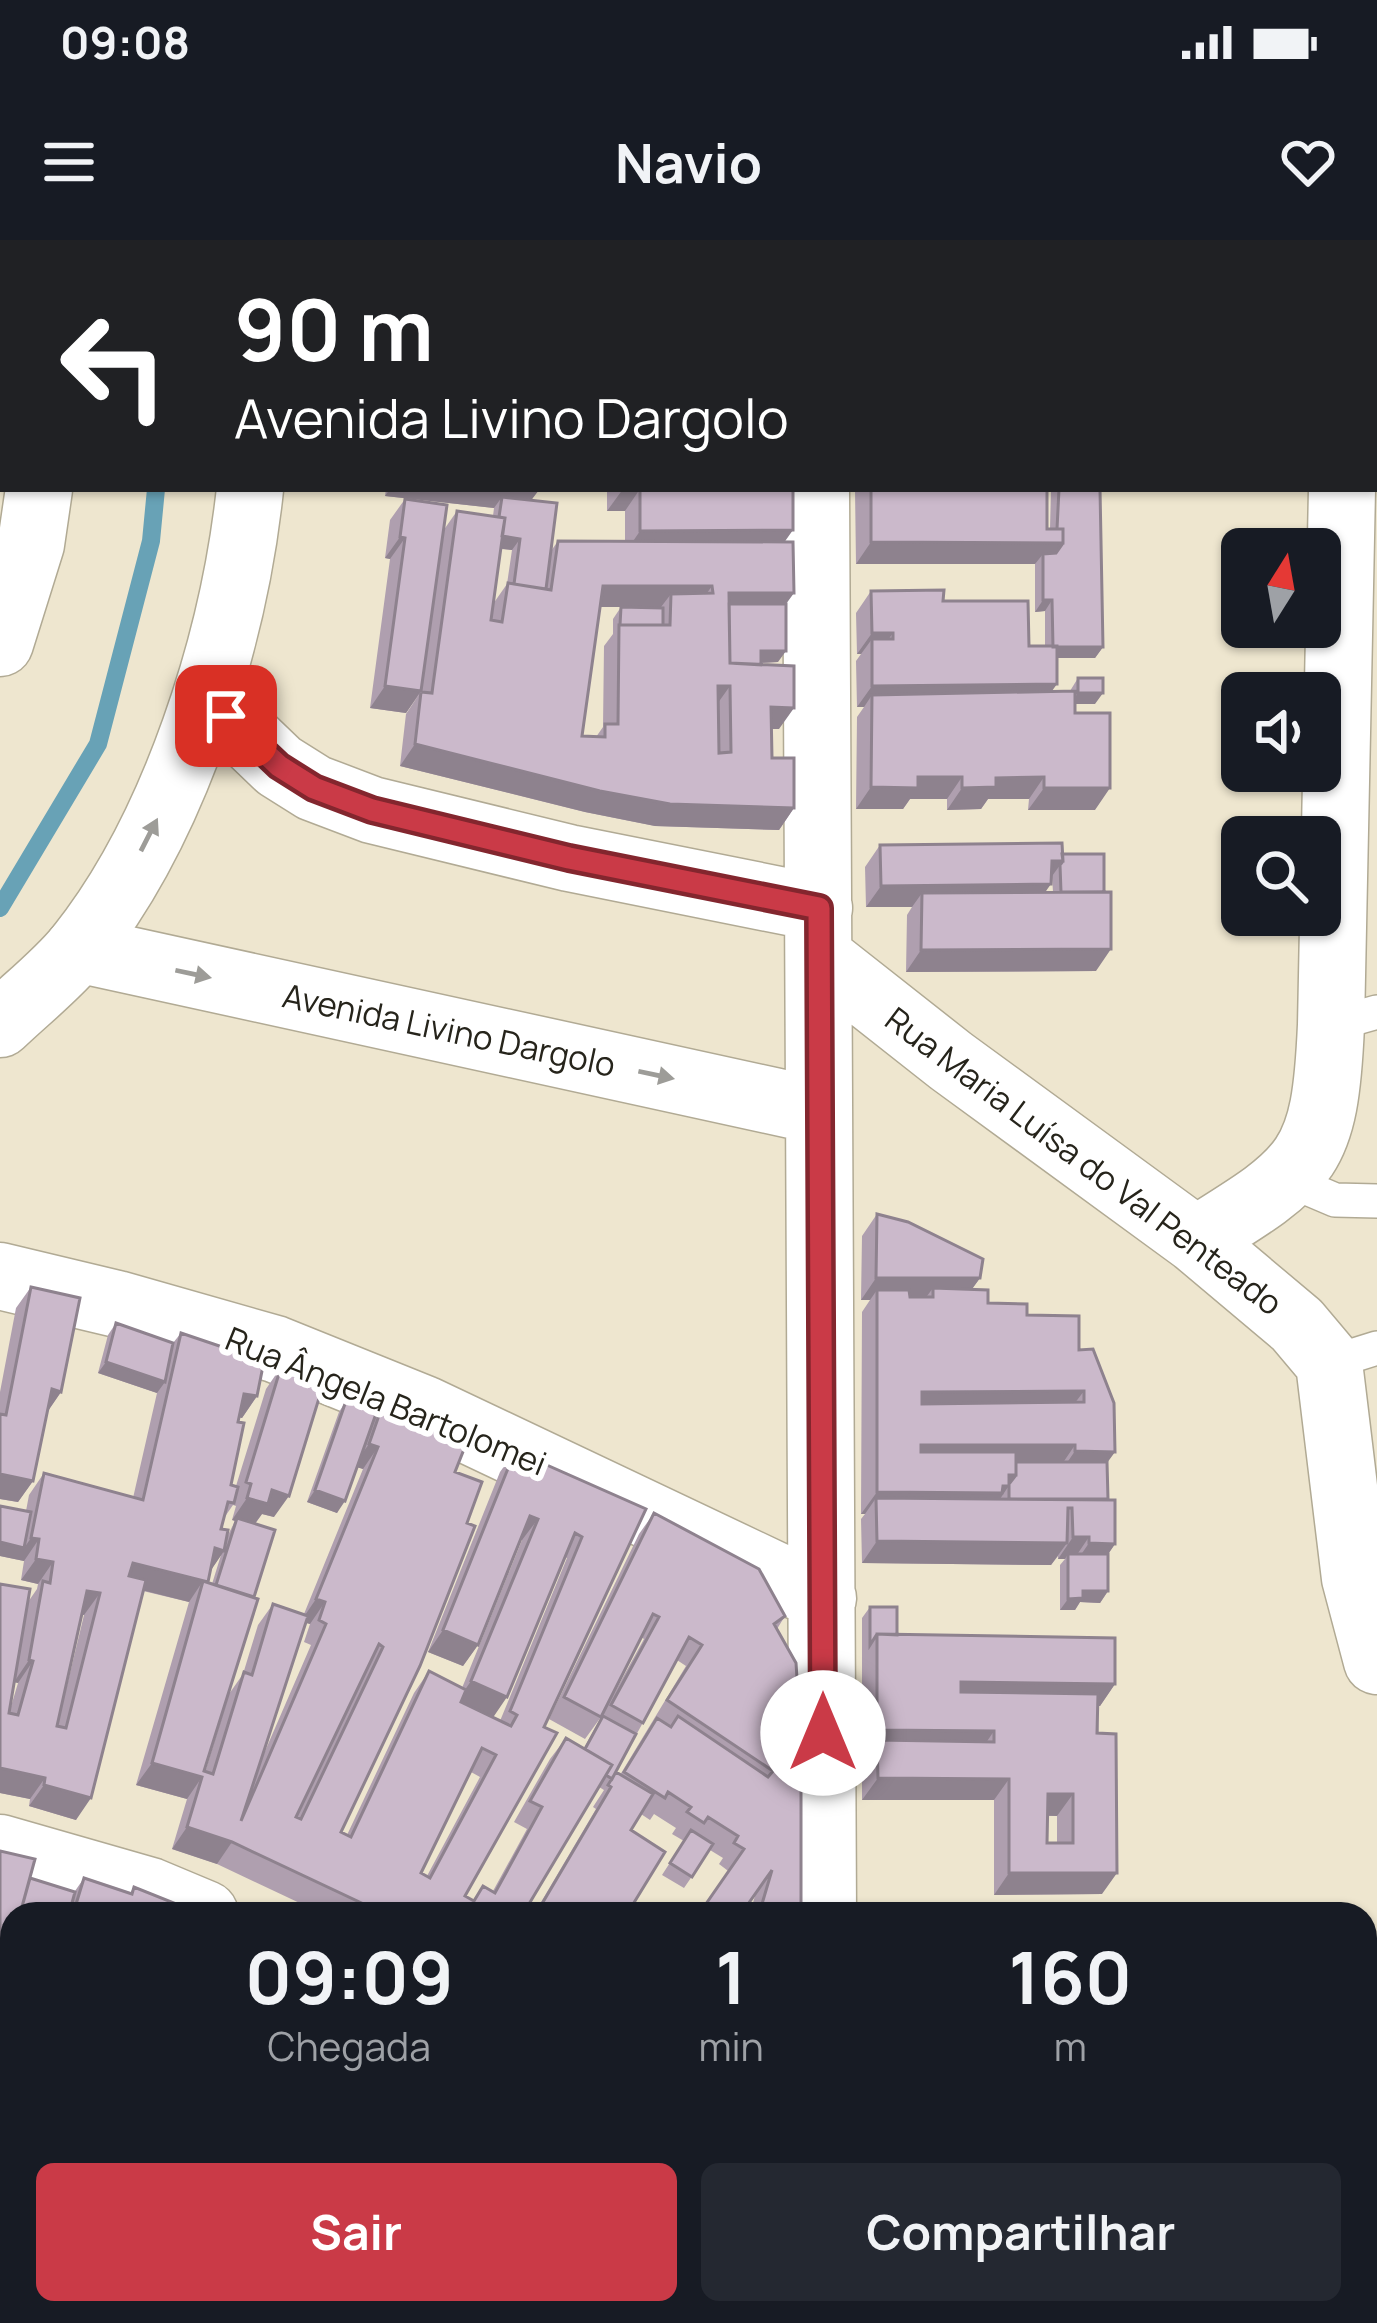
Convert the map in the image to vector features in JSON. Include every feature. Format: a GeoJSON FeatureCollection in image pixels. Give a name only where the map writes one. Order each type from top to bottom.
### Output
{"type":"FeatureCollection","features":[{"type":"Feature","properties":{"kind":"street"},"geometry":{"type":"LineString","coordinates":[[0,643],[31,544],[39,492]]}},
{"type":"Feature","properties":{"kind":"street"},"geometry":{"type":"LineString","coordinates":[[0,1024],[78,949],[152,829],[207,697],[249,492]]}},
{"type":"Feature","properties":{"kind":"street"},"geometry":{"type":"LineString","coordinates":[[816,492],[823,1902]]}},
{"type":"Feature","properties":{"kind":"street"},"geometry":{"type":"LineString","coordinates":[[1196,1240],[1288,1180],[1319,1131],[1328,1084],[1354,1018],[1359,569],[1343,492]]}},
{"type":"Feature","properties":{"kind":"street"},"geometry":{"type":"LineString","coordinates":[[207,697],[279,766],[314,788],[372,810],[569,858],[819,932]]}},
{"type":"Feature","properties":{"kind":"street","name":"Rua Maria Luísa do Val Penteado"},"geometry":{"type":"LineString","coordinates":[[819,932],[951,1061],[1196,1240],[1297,1324],[1353,1356],[1366,1576],[1377,1661]]}},
{"type":"Feature","properties":{"kind":"street","name":"Avenida Livino Dargolo"},"geometry":{"type":"LineString","coordinates":[[78,949],[819,1111]]}},
{"type":"Feature","properties":{"kind":"street","name":"Rua Ângela Bartolomei"},"geometry":{"type":"LineString","coordinates":[[0,1276],[275,1349],[424,1409],[823,1598]]}},
{"type":"Feature","properties":{"kind":"street"},"geometry":{"type":"LineString","coordinates":[[0,1848],[175,1902]]}},
{"type":"Feature","properties":{"kind":"lane"},"geometry":{"type":"LineString","coordinates":[[1288,1180],[1335,1199],[1377,1201]]}},
{"type":"Feature","properties":{"kind":"building"},"geometry":{"type":"Polygon","coordinates":[[[640,492],[793,492],[793,530],[640,531],[640,492]]]}},
{"type":"Feature","properties":{"kind":"building"},"geometry":{"type":"Polygon","coordinates":[[[871,492],[1047,492],[1047,529],[1063,529],[1063,543],[871,542],[871,492]]]}},
{"type":"Feature","properties":{"kind":"building"},"geometry":{"type":"Polygon","coordinates":[[[1059,492],[1100,492],[1103,647],[1053,647],[1052,600],[1043,600],[1043,554],[1056,553],[1063,543],[1063,529],[1057,529],[1059,492]]]}},
{"type":"Feature","properties":{"kind":"building"},"geometry":{"type":"Polygon","coordinates":[[[502,497],[557,503],[546,589],[514,584],[520,539],[502,536],[502,497]]]}},
{"type":"Feature","properties":{"kind":"building"},"geometry":{"type":"Polygon","coordinates":[[[405,499],[447,505],[421,691],[385,686],[405,538],[400,537],[405,499]]]}},
{"type":"Feature","properties":{"kind":"building"},"geometry":{"type":"Polygon","coordinates":[[[457,511],[505,518],[491,620],[502,622],[508,583],[551,590],[558,541],[793,542],[794,593],[729,593],[730,663],[794,666],[794,708],[771,707],[772,758],[794,758],[794,808],[670,804],[415,744],[421,692],[432,693],[457,511]],[[603,586],[582,736],[605,737],[605,724],[618,724],[619,625],[670,625],[671,594],[713,593],[712,586],[603,586]],[[718,686],[719,753],[731,752],[730,686],[718,686]]]}},
{"type":"Feature","properties":{"kind":"building"},"geometry":{"type":"Polygon","coordinates":[[[944,590],[943,601],[1028,601],[1029,646],[1057,646],[1057,684],[872,686],[872,639],[893,639],[893,633],[872,633],[871,591],[944,590]]]}},
{"type":"Feature","properties":{"kind":"building"},"geometry":{"type":"Polygon","coordinates":[[[729,604],[786,604],[786,651],[761,651],[761,665],[730,663],[729,604]]]}},
{"type":"Feature","properties":{"kind":"building"},"geometry":{"type":"Polygon","coordinates":[[[621,607],[663,608],[663,625],[620,625],[621,607]]]}},
{"type":"Feature","properties":{"kind":"building"},"geometry":{"type":"Polygon","coordinates":[[[1078,678],[1103,678],[1103,693],[1078,693],[1078,678]]]}},
{"type":"Feature","properties":{"kind":"building"},"geometry":{"type":"Polygon","coordinates":[[[1075,691],[1075,713],[1110,713],[1110,788],[1044,788],[1044,777],[996,778],[996,787],[962,788],[962,777],[918,777],[918,788],[871,787],[872,695],[1075,691]]]}},
{"type":"Feature","properties":{"kind":"building"},"geometry":{"type":"Polygon","coordinates":[[[1062,843],[1063,861],[1052,861],[1051,884],[881,886],[880,845],[1062,843]]]}},
{"type":"Feature","properties":{"kind":"building"},"geometry":{"type":"Polygon","coordinates":[[[1062,854],[1104,854],[1104,892],[1061,892],[1062,854]]]}},
{"type":"Feature","properties":{"kind":"building"},"geometry":{"type":"Polygon","coordinates":[[[1111,892],[1111,949],[921,950],[922,893],[1111,892]]]}},
{"type":"Feature","properties":{"kind":"building"},"geometry":{"type":"Polygon","coordinates":[[[877,1214],[908,1222],[983,1259],[980,1278],[876,1278],[877,1214]]]}},
{"type":"Feature","properties":{"kind":"building"},"geometry":{"type":"Polygon","coordinates":[[[31,1287],[80,1298],[61,1392],[52,1389],[33,1481],[0,1474],[0,1414],[6,1415],[31,1287]]]}},
{"type":"Feature","properties":{"kind":"building"},"geometry":{"type":"Polygon","coordinates":[[[933,1288],[988,1290],[988,1303],[1027,1304],[1027,1315],[1079,1316],[1079,1350],[1093,1349],[1114,1403],[1115,1452],[1075,1451],[1075,1445],[921,1445],[921,1452],[1016,1452],[1016,1475],[1009,1475],[1009,1486],[1003,1486],[1002,1493],[877,1492],[877,1290],[909,1290],[910,1297],[933,1297],[933,1288]],[[1084,1391],[922,1392],[922,1404],[1084,1402],[1084,1391]]]}},
{"type":"Feature","properties":{"kind":"building"},"geometry":{"type":"Polygon","coordinates":[[[116,1323],[173,1343],[165,1382],[106,1362],[116,1323]]]}},
{"type":"Feature","properties":{"kind":"building"},"geometry":{"type":"Polygon","coordinates":[[[181,1333],[264,1361],[257,1396],[244,1394],[238,1422],[244,1423],[231,1485],[238,1487],[234,1503],[228,1502],[221,1529],[228,1530],[224,1551],[215,1548],[208,1582],[133,1563],[129,1576],[146,1580],[91,1798],[44,1785],[45,1778],[0,1768],[0,1584],[30,1589],[9,1713],[18,1715],[33,1661],[29,1660],[43,1581],[50,1583],[53,1562],[36,1559],[39,1539],[31,1538],[44,1473],[143,1500],[181,1333]],[[87,1591],[57,1726],[66,1728],[100,1593],[87,1591]]]}},
{"type":"Feature","properties":{"kind":"building"},"geometry":{"type":"Polygon","coordinates":[[[281,1367],[324,1382],[289,1496],[272,1490],[268,1504],[247,1498],[251,1484],[246,1482],[281,1367]]]}},
{"type":"Feature","properties":{"kind":"building"},"geometry":{"type":"Polygon","coordinates":[[[346,1401],[377,1411],[345,1501],[315,1490],[346,1401]]]}},
{"type":"Feature","properties":{"kind":"building"},"geometry":{"type":"Polygon","coordinates":[[[384,1401],[470,1434],[455,1472],[482,1482],[467,1523],[475,1526],[420,1666],[341,1832],[351,1837],[429,1671],[466,1690],[461,1702],[511,1726],[517,1715],[510,1711],[582,1537],[575,1533],[507,1697],[471,1681],[538,1519],[530,1516],[478,1645],[443,1630],[515,1451],[646,1509],[544,1727],[557,1733],[465,1896],[474,1901],[483,1886],[495,1893],[542,1807],[530,1801],[566,1738],[612,1765],[530,1902],[360,1902],[232,1842],[187,1827],[202,1777],[152,1763],[203,1581],[258,1599],[204,1771],[213,1774],[244,1672],[252,1675],[273,1604],[308,1616],[241,1821],[326,1624],[319,1620],[325,1602],[316,1599],[378,1447],[369,1444],[384,1401]],[[379,1644],[296,1817],[301,1819],[383,1647],[379,1644]],[[482,1748],[421,1873],[430,1878],[496,1755],[482,1748]]]}},
{"type":"Feature","properties":{"kind":"building"},"geometry":{"type":"Polygon","coordinates":[[[1016,1462],[1107,1462],[1108,1499],[1009,1499],[1016,1462]]]}},
{"type":"Feature","properties":{"kind":"building"},"geometry":{"type":"Polygon","coordinates":[[[876,1498],[1115,1500],[1115,1544],[1073,1537],[1072,1508],[1068,1508],[1067,1543],[877,1541],[876,1498]]]}},
{"type":"Feature","properties":{"kind":"building"},"geometry":{"type":"Polygon","coordinates":[[[0,1506],[31,1512],[24,1548],[0,1542],[0,1506]]]}},
{"type":"Feature","properties":{"kind":"building"},"geometry":{"type":"Polygon","coordinates":[[[654,1513],[759,1569],[785,1616],[774,1624],[796,1663],[801,1902],[763,1902],[772,1870],[749,1902],[707,1902],[744,1849],[734,1843],[738,1836],[708,1817],[704,1823],[687,1812],[691,1807],[668,1792],[665,1798],[624,1772],[657,1718],[671,1727],[678,1716],[768,1777],[773,1771],[667,1700],[702,1645],[689,1637],[643,1723],[611,1705],[659,1617],[653,1614],[601,1717],[564,1697],[654,1513]]]}},
{"type":"Feature","properties":{"kind":"building"},"geometry":{"type":"Polygon","coordinates":[[[237,1518],[275,1530],[254,1597],[216,1585],[237,1518]]]}},
{"type":"Feature","properties":{"kind":"building"},"geometry":{"type":"Polygon","coordinates":[[[1068,1554],[1108,1554],[1108,1591],[1083,1591],[1083,1598],[1068,1599],[1068,1554]]]}},
{"type":"Feature","properties":{"kind":"building"},"geometry":{"type":"Polygon","coordinates":[[[870,1607],[897,1607],[897,1635],[877,1634],[870,1645],[870,1607]]]}},
{"type":"Feature","properties":{"kind":"building"},"geometry":{"type":"Polygon","coordinates":[[[877,1634],[1115,1638],[1115,1684],[961,1682],[961,1692],[1098,1694],[1097,1733],[1116,1734],[1117,1873],[1009,1873],[1009,1779],[878,1778],[877,1740],[994,1742],[994,1731],[877,1730],[877,1634]],[[1048,1794],[1047,1843],[1073,1843],[1073,1794],[1048,1794]]]}},
{"type":"Feature","properties":{"kind":"building"},"geometry":{"type":"Polygon","coordinates":[[[603,1716],[636,1734],[612,1779],[606,1775],[612,1765],[585,1749],[603,1716]]]}},
{"type":"Feature","properties":{"kind":"building"},"geometry":{"type":"Polygon","coordinates":[[[616,1772],[653,1794],[631,1830],[665,1852],[634,1902],[543,1902],[611,1787],[616,1772]]]}},
{"type":"Feature","properties":{"kind":"building"},"geometry":{"type":"Polygon","coordinates":[[[691,1830],[713,1844],[692,1877],[670,1863],[691,1830]]]}},
{"type":"Feature","properties":{"kind":"building"},"geometry":{"type":"Polygon","coordinates":[[[0,1851],[35,1859],[23,1902],[0,1902],[0,1851]]]}},
{"type":"Feature","properties":{"kind":"building"},"geometry":{"type":"Polygon","coordinates":[[[30,1878],[75,1892],[72,1902],[23,1902],[30,1878]]]}},
{"type":"Feature","properties":{"kind":"building"},"geometry":{"type":"Polygon","coordinates":[[[84,1878],[132,1894],[134,1887],[172,1902],[77,1902],[84,1878]]]}},
{"type":"Feature","properties":{"kind":"waterway"},"geometry":{"type":"LineString","coordinates":[[0,908],[98,744],[151,541],[156,492]]}},
{"type":"Feature","properties":{"kind":"route"},"geometry":{"type":"LineString","coordinates":[[226,716],[279,766],[314,788],[372,810],[569,858],[819,908],[823,1733]]}}]}
